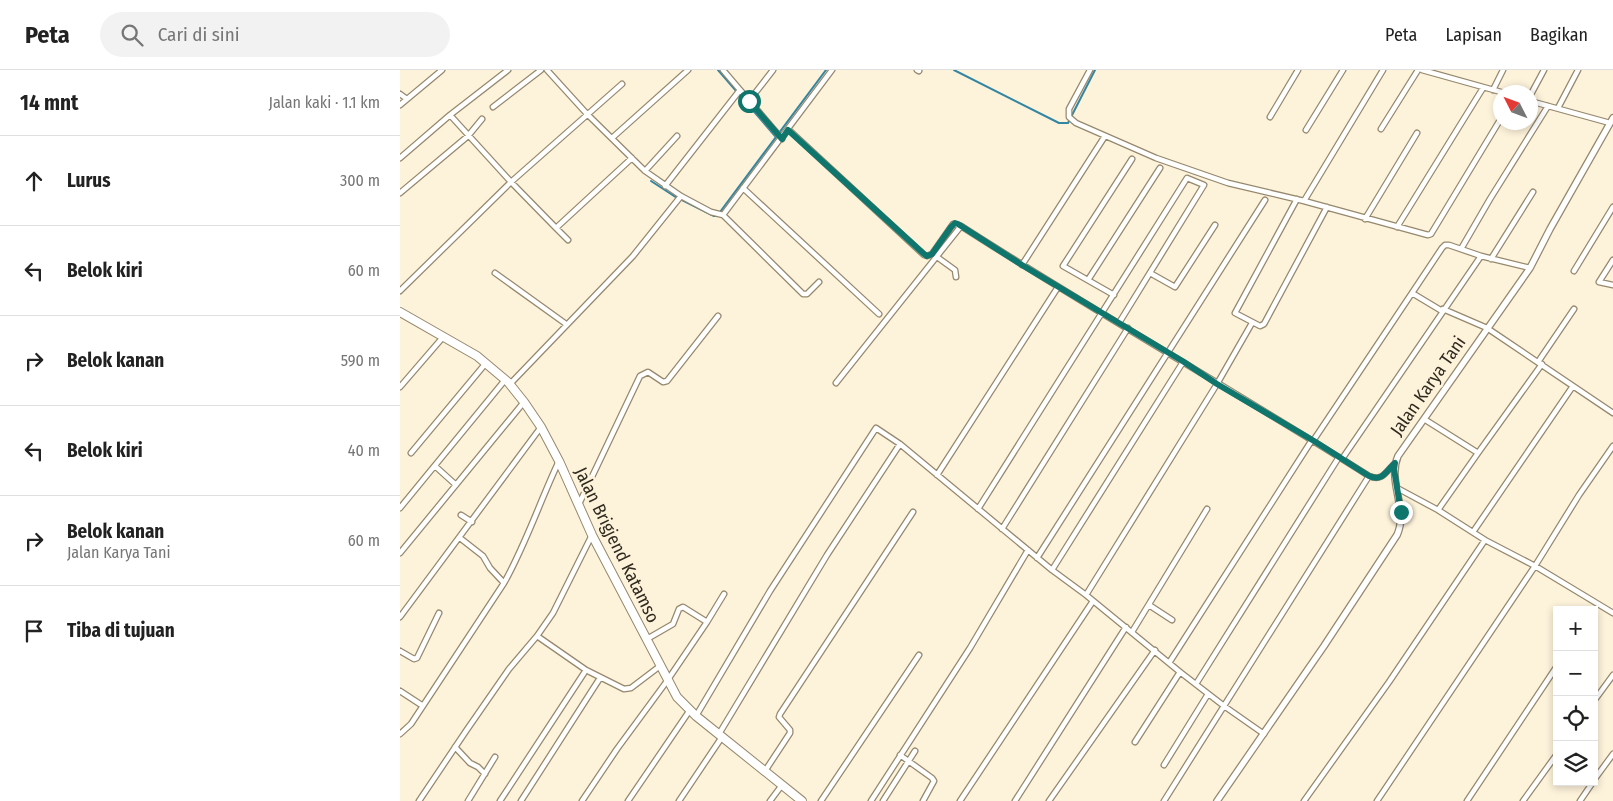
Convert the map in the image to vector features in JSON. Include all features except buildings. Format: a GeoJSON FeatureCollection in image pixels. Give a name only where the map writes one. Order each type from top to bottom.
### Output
{"type":"FeatureCollection","features":[{"type":"Feature","properties":{"kind":"highway","name":"Jalan Brigjend Katamso"},"geometry":{"type":"LineString","coordinates":[[400,312],[444,336],[486,363],[507,382],[524,402],[541,427],[559,461],[592,535],[677,697],[696,716],[802,801]]}},
{"type":"Feature","properties":{"kind":"street"},"geometry":{"type":"LineString","coordinates":[[400,105],[442,70]]}},
{"type":"Feature","properties":{"kind":"street"},"geometry":{"type":"LineString","coordinates":[[400,158],[450,115],[508,70]]}},
{"type":"Feature","properties":{"kind":"street"},"geometry":{"type":"LineString","coordinates":[[493,108],[541,70]]}},
{"type":"Feature","properties":{"kind":"street"},"geometry":{"type":"LineString","coordinates":[[547,70],[587,114],[645,171],[679,198],[722,215],[803,294],[807,294],[819,282]]}},
{"type":"Feature","properties":{"kind":"street"},"geometry":{"type":"LineString","coordinates":[[612,138],[688,70]]}},
{"type":"Feature","properties":{"kind":"street"},"geometry":{"type":"LineString","coordinates":[[723,70],[782,139]]}},
{"type":"Feature","properties":{"kind":"street"},"geometry":{"type":"LineString","coordinates":[[749,101],[773,70]]}},
{"type":"Feature","properties":{"kind":"street"},"geometry":{"type":"LineString","coordinates":[[722,215],[782,139],[832,70]]}},
{"type":"Feature","properties":{"kind":"street"},"geometry":{"type":"LineString","coordinates":[[1090,70],[1069,109],[1070,119],[1076,123],[1194,172],[1228,183],[1297,199],[1428,235],[1431,234],[1494,130]]}},
{"type":"Feature","properties":{"kind":"street"},"geometry":{"type":"LineString","coordinates":[[1270,117],[1298,70]]}},
{"type":"Feature","properties":{"kind":"street"},"geometry":{"type":"LineString","coordinates":[[1306,130],[1343,70]]}},
{"type":"Feature","properties":{"kind":"street"},"geometry":{"type":"LineString","coordinates":[[1304,201],[1383,70]]}},
{"type":"Feature","properties":{"kind":"street"},"geometry":{"type":"LineString","coordinates":[[1381,129],[1418,70]]}},
{"type":"Feature","properties":{"kind":"street"},"geometry":{"type":"LineString","coordinates":[[1422,70],[1493,90]]}},
{"type":"Feature","properties":{"kind":"street"},"geometry":{"type":"LineString","coordinates":[[1496,85],[1503,70]]}},
{"type":"Feature","properties":{"kind":"street"},"geometry":{"type":"LineString","coordinates":[[1536,85],[1544,70]]}},
{"type":"Feature","properties":{"kind":"street"},"geometry":{"type":"LineString","coordinates":[[1558,108],[1578,70]]}},
{"type":"Feature","properties":{"kind":"street"},"geometry":{"type":"LineString","coordinates":[[400,291],[511,182],[622,84]]}},
{"type":"Feature","properties":{"kind":"street"},"geometry":{"type":"LineString","coordinates":[[1397,227],[1483,88]]}},
{"type":"Feature","properties":{"kind":"street"},"geometry":{"type":"LineString","coordinates":[[665,186],[740,90]]}},
{"type":"Feature","properties":{"kind":"street"},"geometry":{"type":"LineString","coordinates":[[400,94],[407,99]]}},
{"type":"Feature","properties":{"kind":"street"},"geometry":{"type":"LineString","coordinates":[[1538,103],[1612,121]]}},
{"type":"Feature","properties":{"kind":"street"},"geometry":{"type":"LineString","coordinates":[[1460,249],[1548,106]]}},
{"type":"Feature","properties":{"kind":"street"},"geometry":{"type":"LineString","coordinates":[[450,115],[511,182],[568,240]]}},
{"type":"Feature","properties":{"kind":"street"},"geometry":{"type":"LineString","coordinates":[[400,193],[468,136],[482,119]]}},
{"type":"Feature","properties":{"kind":"street","name":"Jalan Karya Tani"},"geometry":{"type":"LineString","coordinates":[[1217,801],[1324,646],[1397,535],[1402,519],[1395,463],[1401,450],[1530,268],[1550,229],[1612,121]]}},
{"type":"Feature","properties":{"kind":"street"},"geometry":{"type":"LineString","coordinates":[[788,130],[927,256],[932,254],[954,224],[961,226],[1369,476],[1377,479],[1382,478],[1395,463]]}},
{"type":"Feature","properties":{"kind":"street"},"geometry":{"type":"LineString","coordinates":[[1365,219],[1417,133]]}},
{"type":"Feature","properties":{"kind":"street"},"geometry":{"type":"LineString","coordinates":[[645,171],[677,136]]}},
{"type":"Feature","properties":{"kind":"street"},"geometry":{"type":"LineString","coordinates":[[1022,265],[1105,136]]}},
{"type":"Feature","properties":{"kind":"street"},"geometry":{"type":"LineString","coordinates":[[556,228],[632,158]]}},
{"type":"Feature","properties":{"kind":"street"},"geometry":{"type":"LineString","coordinates":[[1114,296],[1063,266],[1132,158]]}},
{"type":"Feature","properties":{"kind":"street"},"geometry":{"type":"LineString","coordinates":[[1088,280],[1160,168]]}},
{"type":"Feature","properties":{"kind":"street"},"geometry":{"type":"LineString","coordinates":[[978,509],[1187,178],[1204,185],[1119,323]]}},
{"type":"Feature","properties":{"kind":"street"},"geometry":{"type":"LineString","coordinates":[[743,188],[879,314]]}},
{"type":"Feature","properties":{"kind":"street"},"geometry":{"type":"LineString","coordinates":[[1491,259],[1533,192]]}},
{"type":"Feature","properties":{"kind":"street"},"geometry":{"type":"LineString","coordinates":[[400,508],[507,382],[633,256],[679,198]]}},
{"type":"Feature","properties":{"kind":"street"},"geometry":{"type":"LineString","coordinates":[[1297,199],[1235,311],[1236,315],[1260,326],[1264,325],[1327,207]]}},
{"type":"Feature","properties":{"kind":"street"},"geometry":{"type":"LineString","coordinates":[[1037,558],[1265,200]]}},
{"type":"Feature","properties":{"kind":"street"},"geometry":{"type":"LineString","coordinates":[[1574,271],[1613,207]]}},
{"type":"Feature","properties":{"kind":"street"},"geometry":{"type":"LineString","coordinates":[[1150,273],[1175,287],[1215,225]]}},
{"type":"Feature","properties":{"kind":"street"},"geometry":{"type":"LineString","coordinates":[[836,383],[961,226]]}},
{"type":"Feature","properties":{"kind":"street"},"geometry":{"type":"LineString","coordinates":[[1169,663],[1313,440],[1444,246],[1449,245],[1491,259],[1530,268]]}},
{"type":"Feature","properties":{"kind":"street"},"geometry":{"type":"LineString","coordinates":[[1196,684],[1340,458],[1481,256]]}},
{"type":"Feature","properties":{"kind":"street"},"geometry":{"type":"LineString","coordinates":[[937,257],[955,270],[956,277]]}},
{"type":"Feature","properties":{"kind":"street"},"geometry":{"type":"LineString","coordinates":[[1613,260],[1599,282],[1613,285]]}},
{"type":"Feature","properties":{"kind":"street"},"geometry":{"type":"LineString","coordinates":[[495,273],[566,324]]}},
{"type":"Feature","properties":{"kind":"street"},"geometry":{"type":"LineString","coordinates":[[937,475],[1058,286]]}},
{"type":"Feature","properties":{"kind":"street"},"geometry":{"type":"LineString","coordinates":[[1412,294],[1443,310],[1487,328],[1613,413]]}},
{"type":"Feature","properties":{"kind":"street"},"geometry":{"type":"LineString","coordinates":[[1438,510],[1540,363],[1574,309]]}},
{"type":"Feature","properties":{"kind":"street"},"geometry":{"type":"LineString","coordinates":[[579,504],[640,376],[648,372],[663,382],[667,382],[718,316]]}},
{"type":"Feature","properties":{"kind":"street"},"geometry":{"type":"LineString","coordinates":[[1086,595],[1217,384],[1252,323]]}},
{"type":"Feature","properties":{"kind":"street"},"geometry":{"type":"LineString","coordinates":[[1002,529],[1128,328]]}},
{"type":"Feature","properties":{"kind":"street"},"geometry":{"type":"LineString","coordinates":[[400,387],[444,336]]}},
{"type":"Feature","properties":{"kind":"street"},"geometry":{"type":"LineString","coordinates":[[1052,570],[1184,362]]}},
{"type":"Feature","properties":{"kind":"street"},"geometry":{"type":"LineString","coordinates":[[410,453],[486,363]]}},
{"type":"Feature","properties":{"kind":"street"},"geometry":{"type":"LineString","coordinates":[[1473,532],[1573,386]]}},
{"type":"Feature","properties":{"kind":"street"},"geometry":{"type":"LineString","coordinates":[[400,553],[524,402]]}},
{"type":"Feature","properties":{"kind":"street"},"geometry":{"type":"LineString","coordinates":[[1424,419],[1478,453]]}},
{"type":"Feature","properties":{"kind":"street"},"geometry":{"type":"LineString","coordinates":[[400,617],[541,427]]}},
{"type":"Feature","properties":{"kind":"street"},"geometry":{"type":"LineString","coordinates":[[696,716],[770,591],[874,429],[878,428],[1180,672],[1264,734]]}},
{"type":"Feature","properties":{"kind":"street"},"geometry":{"type":"LineString","coordinates":[[679,801],[827,555],[900,444]]}},
{"type":"Feature","properties":{"kind":"street"},"geometry":{"type":"LineString","coordinates":[[1376,801],[1535,566],[1579,495],[1613,446]]}},
{"type":"Feature","properties":{"kind":"street"},"geometry":{"type":"LineString","coordinates":[[400,734],[409,726],[423,706],[514,567],[559,461]]}},
{"type":"Feature","properties":{"kind":"street"},"geometry":{"type":"LineString","coordinates":[[434,466],[456,485]]}},
{"type":"Feature","properties":{"kind":"street"},"geometry":{"type":"LineString","coordinates":[[1164,801],[1369,476]]}},
{"type":"Feature","properties":{"kind":"street"},"geometry":{"type":"LineString","coordinates":[[1397,488],[1438,510],[1485,540],[1535,566],[1613,613]]}},
{"type":"Feature","properties":{"kind":"street"},"geometry":{"type":"LineString","coordinates":[[1132,632],[1207,509]]}},
{"type":"Feature","properties":{"kind":"street"},"geometry":{"type":"LineString","coordinates":[[765,771],[790,733],[790,730],[779,717],[782,710],[912,512]]}},
{"type":"Feature","properties":{"kind":"street"},"geometry":{"type":"LineString","coordinates":[[461,515],[472,522]]}},
{"type":"Feature","properties":{"kind":"street"},"geometry":{"type":"LineString","coordinates":[[419,801],[509,669],[537,636],[560,601],[592,535]]}},
{"type":"Feature","properties":{"kind":"street"},"geometry":{"type":"LineString","coordinates":[[460,538],[482,556],[504,583]]}},
{"type":"Feature","properties":{"kind":"street"},"geometry":{"type":"LineString","coordinates":[[1304,801],[1389,682],[1485,540]]}},
{"type":"Feature","properties":{"kind":"street"},"geometry":{"type":"LineString","coordinates":[[871,801],[970,648],[1028,550]]}},
{"type":"Feature","properties":{"kind":"street"},"geometry":{"type":"LineString","coordinates":[[582,801],[667,681],[724,594]]}},
{"type":"Feature","properties":{"kind":"street"},"geometry":{"type":"LineString","coordinates":[[960,801],[1093,601]]}},
{"type":"Feature","properties":{"kind":"street"},"geometry":{"type":"LineString","coordinates":[[1149,605],[1172,620]]}},
{"type":"Feature","properties":{"kind":"street"},"geometry":{"type":"LineString","coordinates":[[647,638],[673,624],[679,609],[683,607],[707,622]]}},
{"type":"Feature","properties":{"kind":"street"},"geometry":{"type":"LineString","coordinates":[[400,651],[414,659],[416,658],[439,613]]}},
{"type":"Feature","properties":{"kind":"street"},"geometry":{"type":"LineString","coordinates":[[1015,801],[1126,627]]}},
{"type":"Feature","properties":{"kind":"street"},"geometry":{"type":"LineString","coordinates":[[537,636],[586,670],[620,688],[628,689],[660,666]]}},
{"type":"Feature","properties":{"kind":"street"},"geometry":{"type":"LineString","coordinates":[[1049,801],[1155,650]]}},
{"type":"Feature","properties":{"kind":"street"},"geometry":{"type":"LineString","coordinates":[[821,801],[919,655]]}},
{"type":"Feature","properties":{"kind":"street"},"geometry":{"type":"LineString","coordinates":[[500,801],[586,670]]}},
{"type":"Feature","properties":{"kind":"street"},"geometry":{"type":"LineString","coordinates":[[1135,742],[1180,672]]}},
{"type":"Feature","properties":{"kind":"street"},"geometry":{"type":"LineString","coordinates":[[1467,801],[1553,672]]}},
{"type":"Feature","properties":{"kind":"street"},"geometry":{"type":"LineString","coordinates":[[1598,696],[1613,675]]}},
{"type":"Feature","properties":{"kind":"street"},"geometry":{"type":"LineString","coordinates":[[521,801],[600,678]]}},
{"type":"Feature","properties":{"kind":"street"},"geometry":{"type":"LineString","coordinates":[[400,691],[423,706]]}},
{"type":"Feature","properties":{"kind":"street"},"geometry":{"type":"LineString","coordinates":[[1164,764],[1208,694]]}},
{"type":"Feature","properties":{"kind":"street"},"geometry":{"type":"LineString","coordinates":[[628,801],[690,710]]}},
{"type":"Feature","properties":{"kind":"street"},"geometry":{"type":"LineString","coordinates":[[455,747],[485,774]]}},
{"type":"Feature","properties":{"kind":"street"},"geometry":{"type":"LineString","coordinates":[[883,801],[916,751]]}},
{"type":"Feature","properties":{"kind":"street"},"geometry":{"type":"LineString","coordinates":[[1598,775],[1613,754]]}},
{"type":"Feature","properties":{"kind":"street"},"geometry":{"type":"LineString","coordinates":[[900,755],[934,781],[923,801]]}},
{"type":"Feature","properties":{"kind":"street"},"geometry":{"type":"LineString","coordinates":[[468,801],[495,757]]}},
{"type":"Feature","properties":{"kind":"street"},"geometry":{"type":"LineString","coordinates":[[1523,801],[1553,760]]}},
{"type":"Feature","properties":{"kind":"street"},"geometry":{"type":"LineString","coordinates":[[770,801],[782,785]]}},
{"type":"Feature","properties":{"kind":"street"},"geometry":{"type":"LineString","coordinates":[[1580,801],[1590,786]]}},
{"type":"Feature","properties":{"kind":"waterway"},"geometry":{"type":"LineString","coordinates":[[718,70],[775,136]]}},
{"type":"Feature","properties":{"kind":"waterway"},"geometry":{"type":"LineString","coordinates":[[651,181],[674,196],[717,216],[826,70]]}},
{"type":"Feature","properties":{"kind":"waterway"},"geometry":{"type":"LineString","coordinates":[[954,70],[1059,123],[1068,123],[1095,70]]}},
{"type":"Feature","properties":{"kind":"route"},"geometry":{"type":"LineString","coordinates":[[749,101],[782,139],[788,130],[920,252],[927,256],[932,254],[951,227],[955,223],[958,224],[1369,476],[1380,479],[1395,463],[1394,469],[1401,512]]}}]}
